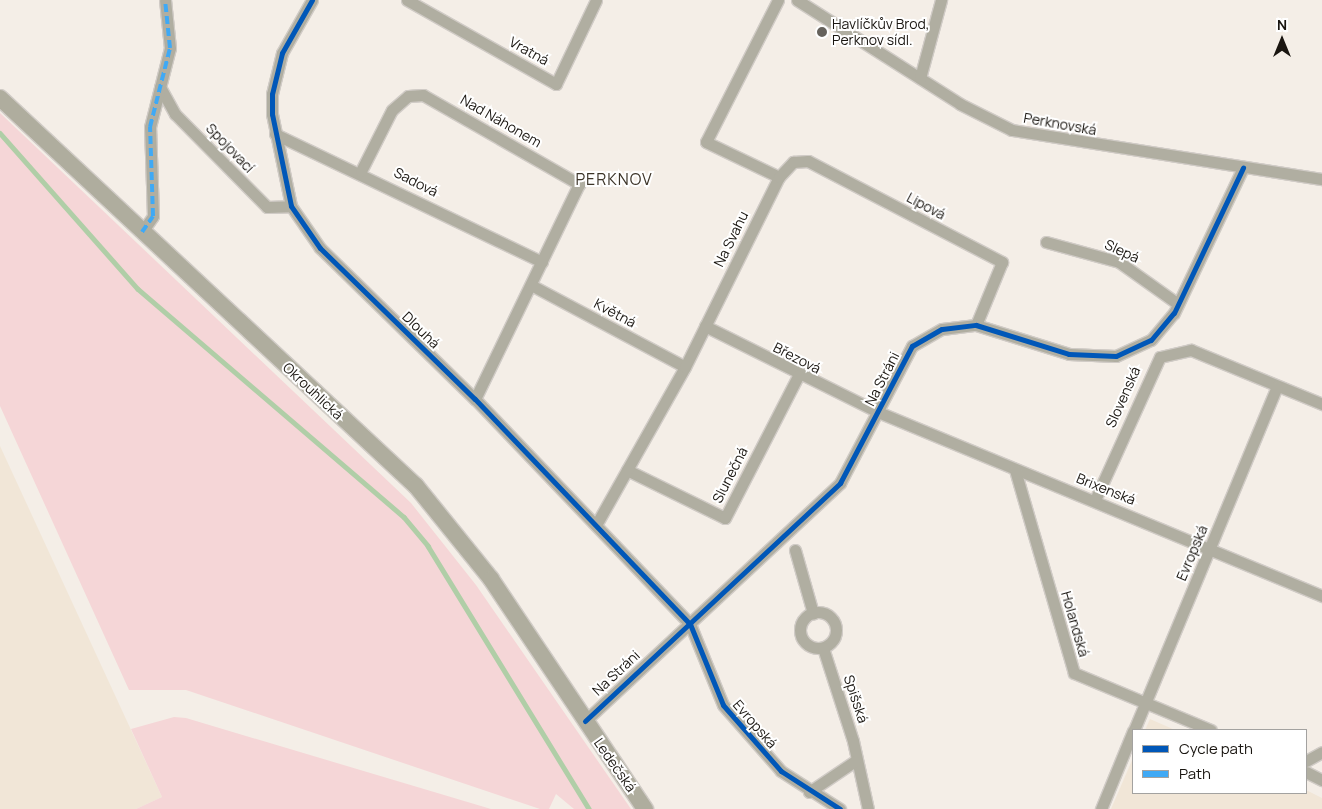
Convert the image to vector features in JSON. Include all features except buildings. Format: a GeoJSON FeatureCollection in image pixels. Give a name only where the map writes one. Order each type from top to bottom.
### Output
{"type":"FeatureCollection","features":[{"type":"Feature","properties":{"kind":"main road","name":"Okrouhlická"},"geometry":{"type":"LineString","coordinates":[[0,98],[416,486],[491,579],[584,721]]}},
{"type":"Feature","properties":{"kind":"main road","name":"Ledečská"},"geometry":{"type":"LineString","coordinates":[[584,721],[645,809]]}},
{"type":"Feature","properties":{"kind":"street"},"geometry":{"type":"LineString","coordinates":[[142,232],[153,216],[150,127],[170,48],[165,0]]}},
{"type":"Feature","properties":{"kind":"street","name":"Dlouhá"},"geometry":{"type":"LineString","coordinates":[[312,0],[282,53],[272,94],[275,134],[291,206],[320,248],[475,398],[690,624]]}},
{"type":"Feature","properties":{"kind":"street","name":"Vratná"},"geometry":{"type":"LineString","coordinates":[[406,0],[556,84],[596,0]]}},
{"type":"Feature","properties":{"kind":"street"},"geometry":{"type":"LineString","coordinates":[[778,0],[706,142],[779,177]]}},
{"type":"Feature","properties":{"kind":"street","name":"Perknovská"},"geometry":{"type":"LineString","coordinates":[[797,0],[920,78],[991,120],[1036,137],[1322,179]]}},
{"type":"Feature","properties":{"kind":"street"},"geometry":{"type":"LineString","coordinates":[[920,78],[941,0]]}},
{"type":"Feature","properties":{"kind":"street","name":"Spojovací"},"geometry":{"type":"LineString","coordinates":[[160,88],[175,114],[267,207],[291,206]]}},
{"type":"Feature","properties":{"kind":"street","name":"Nad Náhonem"},"geometry":{"type":"LineString","coordinates":[[361,171],[392,110],[408,96],[431,97],[580,184],[542,262]]}},
{"type":"Feature","properties":{"kind":"street","name":"Sadová"},"geometry":{"type":"LineString","coordinates":[[275,134],[361,171],[542,262]]}},
{"type":"Feature","properties":{"kind":"street","name":"Lipová"},"geometry":{"type":"LineString","coordinates":[[779,177],[793,162],[808,161],[1002,262],[976,325]]}},
{"type":"Feature","properties":{"kind":"street","name":"Na Stráni"},"geometry":{"type":"LineString","coordinates":[[584,721],[840,482],[912,346],[942,329],[976,325],[1068,354],[1116,356],[1151,340],[1178,304],[1243,168]]}},
{"type":"Feature","properties":{"kind":"street","name":"Na Svahu"},"geometry":{"type":"LineString","coordinates":[[596,525],[685,367],[779,177]]}},
{"type":"Feature","properties":{"kind":"street","name":"Slepá"},"geometry":{"type":"LineString","coordinates":[[1046,242],[1119,262],[1178,304]]}},
{"type":"Feature","properties":{"kind":"street"},"geometry":{"type":"LineString","coordinates":[[475,398],[542,262]]}},
{"type":"Feature","properties":{"kind":"street","name":"Květná"},"geometry":{"type":"LineString","coordinates":[[531,285],[685,367]]}},
{"type":"Feature","properties":{"kind":"street","name":"Březová"},"geometry":{"type":"LineString","coordinates":[[705,326],[798,376],[878,412]]}},
{"type":"Feature","properties":{"kind":"street","name":"Slovenská"},"geometry":{"type":"LineString","coordinates":[[1095,500],[1160,358],[1191,350],[1322,404]]}},
{"type":"Feature","properties":{"kind":"street","name":"Slunečná"},"geometry":{"type":"LineString","coordinates":[[627,470],[726,518],[798,376]]}},
{"type":"Feature","properties":{"kind":"street","name":"Evropská"},"geometry":{"type":"LineString","coordinates":[[1135,729],[1277,387]]}},
{"type":"Feature","properties":{"kind":"street","name":"Brixenská"},"geometry":{"type":"LineString","coordinates":[[878,412],[1015,470],[1095,500],[1322,596]]}},
{"type":"Feature","properties":{"kind":"street","name":"Holandská"},"geometry":{"type":"LineString","coordinates":[[1015,470],[1074,673],[1209,729]]}},
{"type":"Feature","properties":{"kind":"street"},"geometry":{"type":"LineString","coordinates":[[795,550],[813,613]]}},
{"type":"Feature","properties":{"kind":"street"},"geometry":{"type":"LineString","coordinates":[[813,613],[824,613],[835,624],[835,638],[823,648],[810,647],[801,633],[803,621],[813,613]]}},
{"type":"Feature","properties":{"kind":"street","name":"Evropská"},"geometry":{"type":"LineString","coordinates":[[690,624],[723,705],[781,771],[809,792],[840,809]]}},
{"type":"Feature","properties":{"kind":"street","name":"Spišská"},"geometry":{"type":"LineString","coordinates":[[823,648],[853,741],[855,761],[868,809]]}},
{"type":"Feature","properties":{"kind":"street","name":"Evropská"},"geometry":{"type":"LineString","coordinates":[[1101,809],[1132,736]]}},
{"type":"Feature","properties":{"kind":"street"},"geometry":{"type":"LineString","coordinates":[[1307,760],[1322,752]]}},
{"type":"Feature","properties":{"kind":"street"},"geometry":{"type":"LineString","coordinates":[[809,792],[855,761]]}},
{"type":"Feature","properties":{"kind":"street"},"geometry":{"type":"LineString","coordinates":[[1307,772],[1322,780]]}},
{"type":"Feature","properties":{"kind":"shaded area"},"geometry":{"type":"Polygon","coordinates":[[[0,113],[411,503],[476,585],[631,809],[574,809],[556,794],[549,809],[540,809],[186,690],[129,690],[0,406],[0,113]]]}},
{"type":"Feature","properties":{"kind":"shaded area"},"geometry":{"type":"Polygon","coordinates":[[[0,446],[162,797],[136,809],[0,809],[0,446]]]}},
{"type":"Feature","properties":{"kind":"shaded area"},"geometry":{"type":"Polygon","coordinates":[[[174,717],[186,718],[491,809],[136,809],[162,797],[131,729],[174,717]]]}},
{"type":"Feature","properties":{"kind":"shaded area"},"geometry":{"type":"Polygon","coordinates":[[[1150,719],[1173,729],[1145,729],[1150,719]]]}},
{"type":"Feature","properties":{"kind":"shaded area"},"geometry":{"type":"Polygon","coordinates":[[[1132,760],[1132,794],[1307,794],[1307,790],[1322,798],[1322,809],[1111,809],[1132,760]]]}},
{"type":"Feature","properties":{"kind":"waterway"},"geometry":{"type":"LineString","coordinates":[[0,133],[138,289],[404,517],[428,546],[589,809]]}},
{"type":"Feature","properties":{"kind":"marked path"},"geometry":{"type":"LineString","coordinates":[[142,232],[153,216],[150,127],[170,48],[165,0]]}},
{"type":"Feature","properties":{"kind":"cycle path"},"geometry":{"type":"LineString","coordinates":[[312,0],[282,53],[272,94],[272,114],[291,206],[320,248],[475,399],[690,624],[723,705],[781,771],[840,809]]}},
{"type":"Feature","properties":{"kind":"cycle path"},"geometry":{"type":"LineString","coordinates":[[585,721],[840,483],[912,346],[942,329],[976,325],[1069,354],[1116,356],[1151,340],[1174,313],[1243,168]]}},
{"type":"Feature","properties":{"kind":"place","name":"Havlíčkův Brod, Perknov sídl."},"geometry":{"type":"Point","coordinates":[822,32]}},
{"type":"Feature","properties":{"kind":"district","name":"PERKNOV"},"geometry":{"type":"Point","coordinates":[614,179]}}]}
